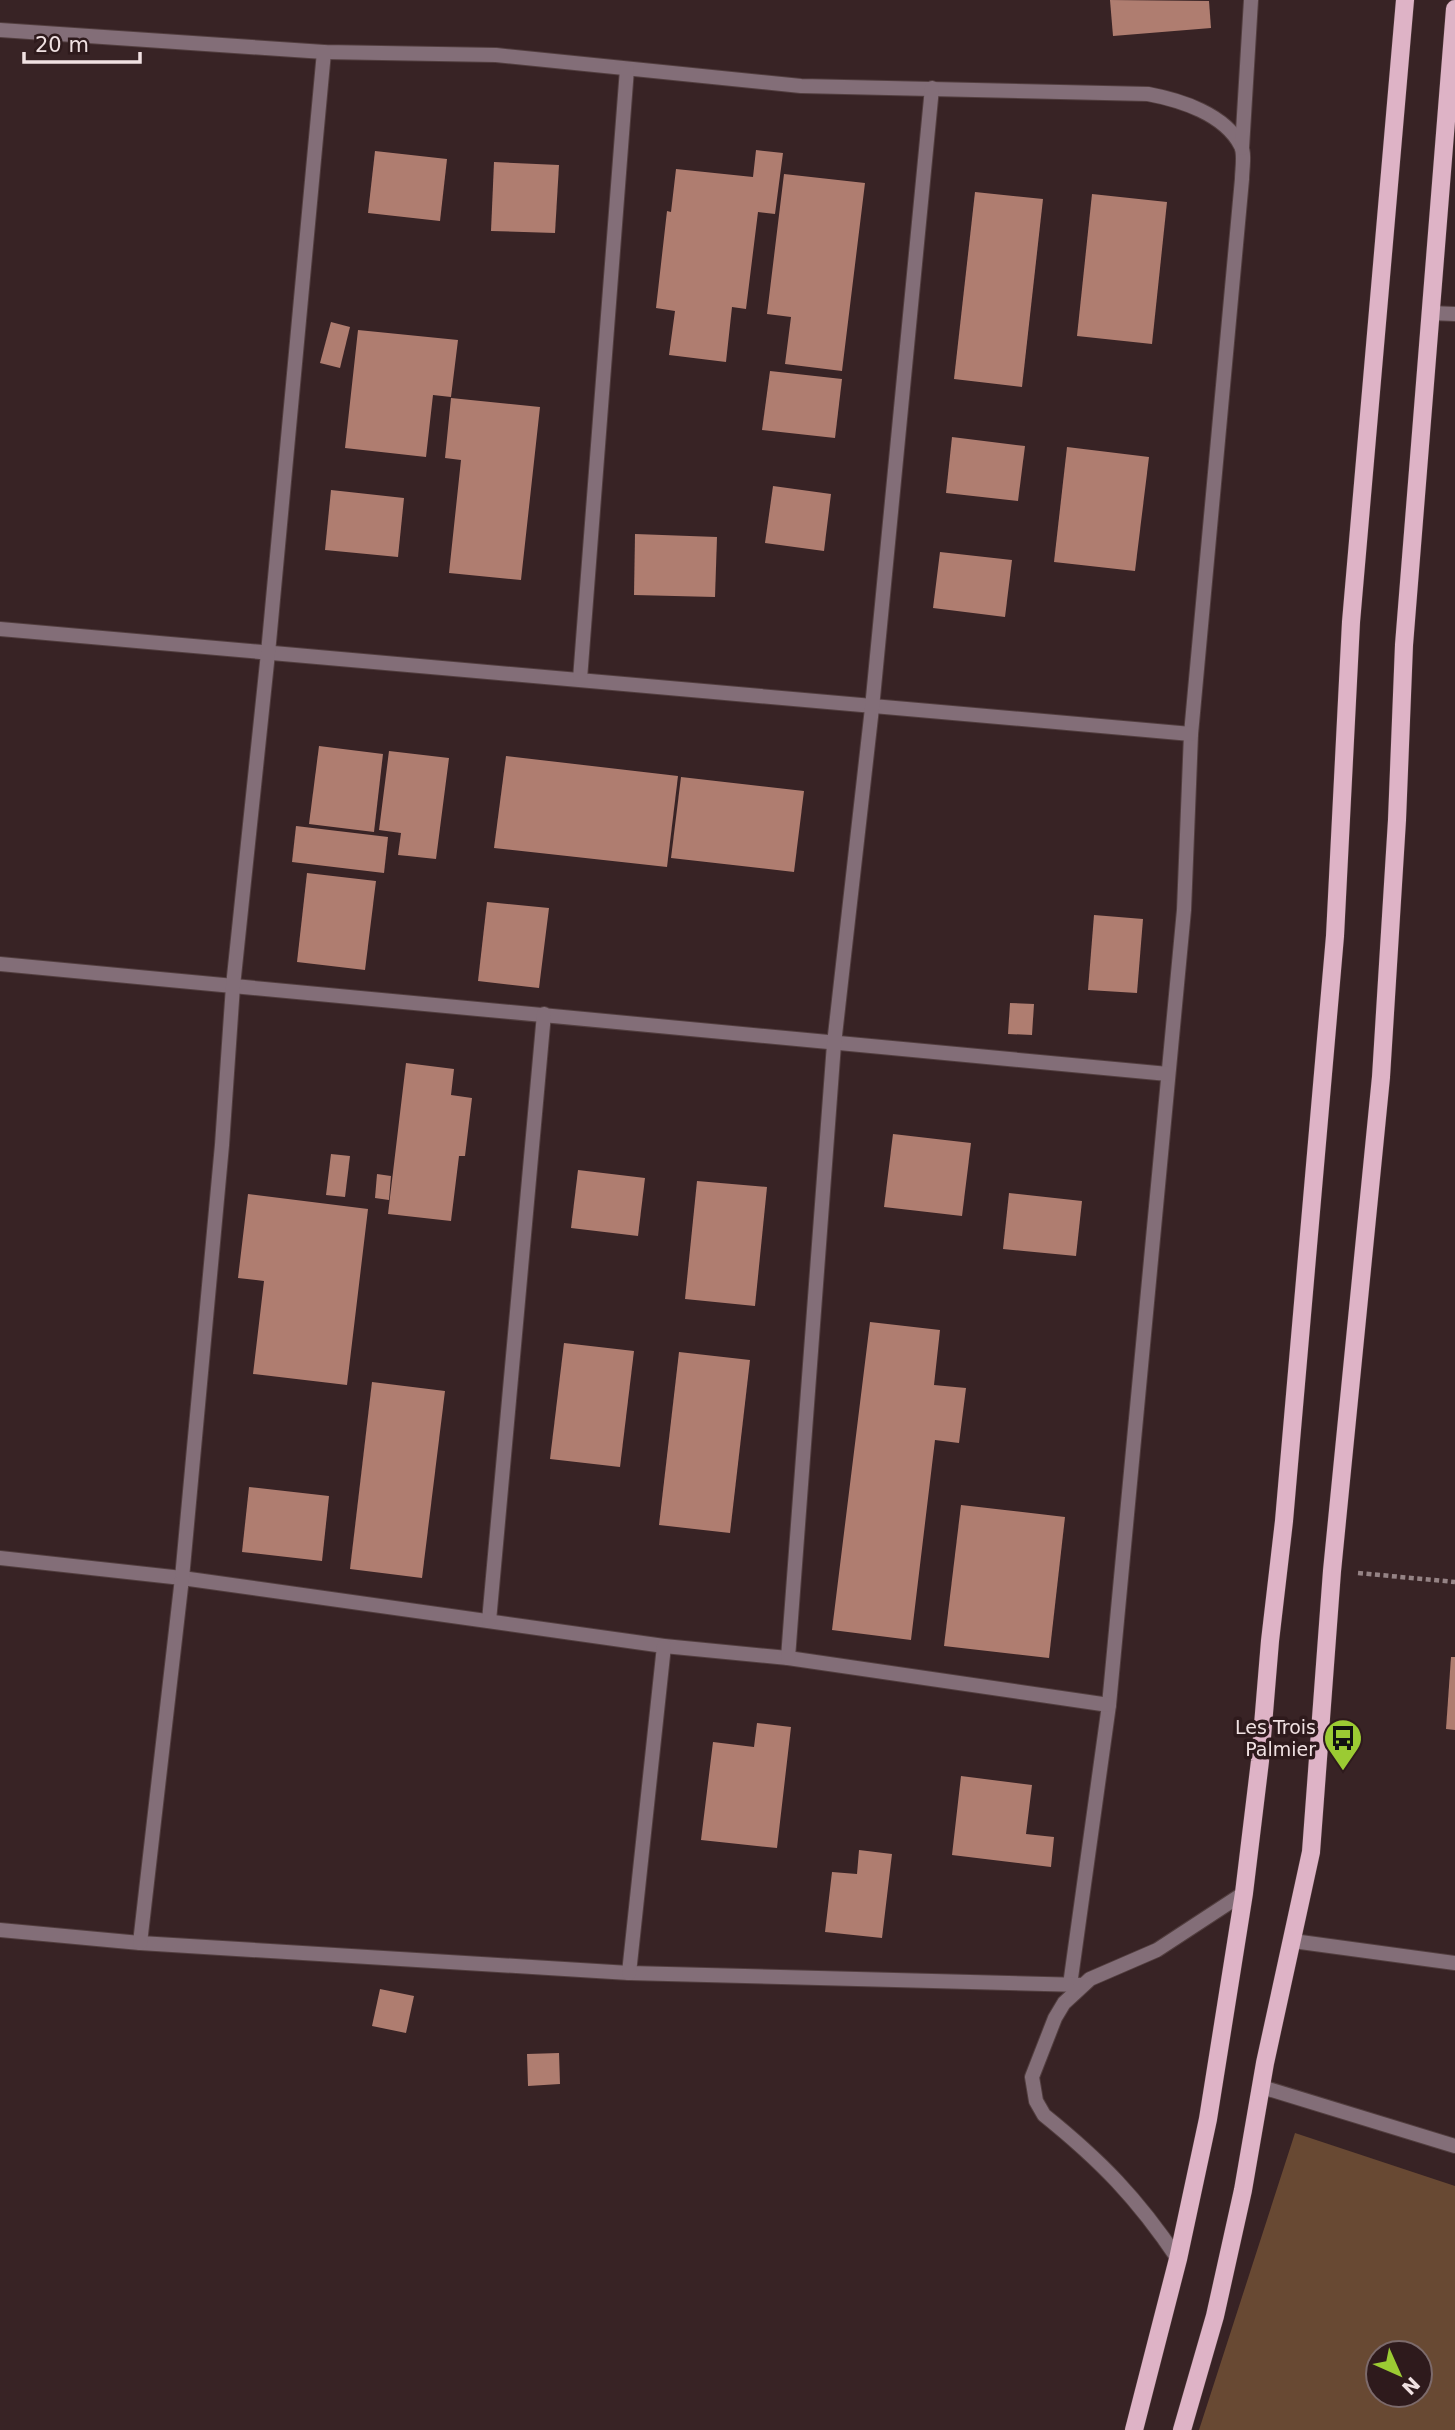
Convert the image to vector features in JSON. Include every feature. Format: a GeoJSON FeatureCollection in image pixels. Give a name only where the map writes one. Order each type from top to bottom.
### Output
{"type":"FeatureCollection","features":[{"type":"Feature","properties":{"kind":"main road"},"geometry":{"type":"LineString","coordinates":[[1134,2430],[1178,2259],[1208,2119],[1244,1893],[1284,1521],[1335,936],[1351,622],[1405,0]]}},
{"type":"Feature","properties":{"kind":"main road"},"geometry":{"type":"LineString","coordinates":[[1182,2430],[1217,2304],[1311,1852],[1332,1571],[1381,1077],[1397,820],[1404,645],[1455,9]]}},
{"type":"Feature","properties":{"kind":"street"},"geometry":{"type":"LineString","coordinates":[[1178,2259],[1150,2217],[1118,2178],[1044,2115],[1036,2101],[1032,2077],[1055,2018],[1076,1985],[1109,1705],[1184,910],[1191,734],[1242,179],[1251,0]]}},
{"type":"Feature","properties":{"kind":"street"},"geometry":{"type":"LineString","coordinates":[[0,30],[324,52],[496,55],[801,86],[1148,94],[1174,99],[1226,127],[1242,148]]}},
{"type":"Feature","properties":{"kind":"street"},"geometry":{"type":"LineString","coordinates":[[140,1943],[182,1578],[222,1145],[233,986],[268,653],[324,52]]}},
{"type":"Feature","properties":{"kind":"street"},"geometry":{"type":"LineString","coordinates":[[580,679],[627,69]]}},
{"type":"Feature","properties":{"kind":"street"},"geometry":{"type":"LineString","coordinates":[[788,1658],[834,1044],[872,708],[932,88]]}},
{"type":"Feature","properties":{"kind":"street"},"geometry":{"type":"LineString","coordinates":[[1430,313],[1455,314]]}},
{"type":"Feature","properties":{"kind":"street"},"geometry":{"type":"LineString","coordinates":[[0,629],[580,679],[872,708],[1191,734]]}},
{"type":"Feature","properties":{"kind":"street"},"geometry":{"type":"LineString","coordinates":[[0,964],[1168,1074]]}},
{"type":"Feature","properties":{"kind":"street"},"geometry":{"type":"LineString","coordinates":[[489,1621],[544,1014]]}},
{"type":"Feature","properties":{"kind":"street"},"geometry":{"type":"LineString","coordinates":[[0,1558],[182,1578],[664,1646],[788,1658],[1109,1705]]}},
{"type":"Feature","properties":{"kind":"street"},"geometry":{"type":"LineString","coordinates":[[628,1973],[664,1646]]}},
{"type":"Feature","properties":{"kind":"street"},"geometry":{"type":"LineString","coordinates":[[0,1930],[140,1943],[628,1973],[1076,1985],[1157,1950],[1244,1893]]}},
{"type":"Feature","properties":{"kind":"street"},"geometry":{"type":"LineString","coordinates":[[1293,1941],[1455,1963]]}},
{"type":"Feature","properties":{"kind":"street"},"geometry":{"type":"LineString","coordinates":[[1262,2087],[1455,2146]]}},
{"type":"Feature","properties":{"kind":"path"},"geometry":{"type":"LineString","coordinates":[[1332,1571],[1455,1582]]}},
{"type":"Feature","properties":{"kind":"shaded area"},"geometry":{"type":"Polygon","coordinates":[[[1295,2133],[1455,2186],[1455,2430],[1199,2430],[1295,2133]]]}},
{"type":"Feature","properties":{"kind":"building"},"geometry":{"type":"Polygon","coordinates":[[[1110,0],[1209,1],[1211,28],[1113,36],[1110,0]]]}},
{"type":"Feature","properties":{"kind":"building"},"geometry":{"type":"Polygon","coordinates":[[[756,150],[783,153],[775,214],[758,212],[746,309],[732,307],[726,362],[669,355],[675,311],[656,308],[667,211],[671,212],[676,169],[753,177],[756,150]]]}},
{"type":"Feature","properties":{"kind":"building"},"geometry":{"type":"Polygon","coordinates":[[[375,151],[447,159],[440,221],[368,213],[375,151]]]}},
{"type":"Feature","properties":{"kind":"building"},"geometry":{"type":"Polygon","coordinates":[[[494,162],[559,165],[555,233],[491,231],[494,162]]]}},
{"type":"Feature","properties":{"kind":"building"},"geometry":{"type":"Polygon","coordinates":[[[784,174],[865,183],[842,371],[785,364],[791,317],[767,314],[784,174]]]}},
{"type":"Feature","properties":{"kind":"building"},"geometry":{"type":"Polygon","coordinates":[[[975,192],[1043,199],[1022,387],[954,379],[975,192]]]}},
{"type":"Feature","properties":{"kind":"building"},"geometry":{"type":"Polygon","coordinates":[[[1092,194],[1167,202],[1152,344],[1077,336],[1092,194]]]}},
{"type":"Feature","properties":{"kind":"building"},"geometry":{"type":"Polygon","coordinates":[[[331,322],[350,327],[340,368],[320,363],[331,322]]]}},
{"type":"Feature","properties":{"kind":"building"},"geometry":{"type":"Polygon","coordinates":[[[358,330],[458,340],[451,397],[433,395],[426,457],[345,448],[358,330]]]}},
{"type":"Feature","properties":{"kind":"building"},"geometry":{"type":"Polygon","coordinates":[[[770,371],[842,379],[835,438],[762,430],[770,371]]]}},
{"type":"Feature","properties":{"kind":"building"},"geometry":{"type":"Polygon","coordinates":[[[451,398],[540,407],[521,580],[449,573],[461,460],[445,458],[451,398]]]}},
{"type":"Feature","properties":{"kind":"building"},"geometry":{"type":"Polygon","coordinates":[[[952,437],[1025,446],[1018,501],[946,493],[952,437]]]}},
{"type":"Feature","properties":{"kind":"building"},"geometry":{"type":"Polygon","coordinates":[[[1067,447],[1149,457],[1135,571],[1054,562],[1067,447]]]}},
{"type":"Feature","properties":{"kind":"building"},"geometry":{"type":"Polygon","coordinates":[[[773,486],[831,494],[824,551],[765,543],[773,486]]]}},
{"type":"Feature","properties":{"kind":"building"},"geometry":{"type":"Polygon","coordinates":[[[331,490],[404,498],[398,557],[325,550],[331,490]]]}},
{"type":"Feature","properties":{"kind":"building"},"geometry":{"type":"Polygon","coordinates":[[[635,534],[717,537],[715,597],[634,595],[635,534]]]}},
{"type":"Feature","properties":{"kind":"building"},"geometry":{"type":"Polygon","coordinates":[[[940,552],[1012,560],[1005,617],[933,608],[940,552]]]}},
{"type":"Feature","properties":{"kind":"building"},"geometry":{"type":"Polygon","coordinates":[[[319,746],[383,754],[374,832],[309,824],[319,746]]]}},
{"type":"Feature","properties":{"kind":"building"},"geometry":{"type":"Polygon","coordinates":[[[389,751],[449,758],[436,859],[398,855],[401,833],[379,830],[389,751]]]}},
{"type":"Feature","properties":{"kind":"building"},"geometry":{"type":"Polygon","coordinates":[[[506,756],[678,776],[667,867],[494,848],[506,756]]]}},
{"type":"Feature","properties":{"kind":"building"},"geometry":{"type":"Polygon","coordinates":[[[681,777],[804,791],[794,872],[671,858],[681,777]]]}},
{"type":"Feature","properties":{"kind":"building"},"geometry":{"type":"Polygon","coordinates":[[[296,826],[388,837],[384,873],[292,862],[296,826]]]}},
{"type":"Feature","properties":{"kind":"building"},"geometry":{"type":"Polygon","coordinates":[[[307,873],[376,881],[365,970],[297,962],[307,873]]]}},
{"type":"Feature","properties":{"kind":"building"},"geometry":{"type":"Polygon","coordinates":[[[487,902],[549,908],[539,988],[478,981],[487,902]]]}},
{"type":"Feature","properties":{"kind":"building"},"geometry":{"type":"Polygon","coordinates":[[[1094,915],[1143,919],[1137,993],[1088,990],[1094,915]]]}},
{"type":"Feature","properties":{"kind":"building"},"geometry":{"type":"Polygon","coordinates":[[[1010,1003],[1034,1004],[1032,1035],[1008,1034],[1010,1003]]]}},
{"type":"Feature","properties":{"kind":"building"},"geometry":{"type":"Polygon","coordinates":[[[406,1063],[454,1069],[451,1095],[472,1098],[465,1156],[459,1156],[451,1221],[388,1214],[406,1063]]]}},
{"type":"Feature","properties":{"kind":"building"},"geometry":{"type":"Polygon","coordinates":[[[893,1134],[971,1143],[962,1216],[884,1207],[893,1134]]]}},
{"type":"Feature","properties":{"kind":"building"},"geometry":{"type":"Polygon","coordinates":[[[331,1154],[350,1156],[345,1197],[326,1195],[331,1154]]]}},
{"type":"Feature","properties":{"kind":"building"},"geometry":{"type":"Polygon","coordinates":[[[578,1170],[645,1178],[638,1236],[571,1228],[578,1170]]]}},
{"type":"Feature","properties":{"kind":"building"},"geometry":{"type":"Polygon","coordinates":[[[377,1174],[391,1176],[389,1200],[375,1198],[377,1174]]]}},
{"type":"Feature","properties":{"kind":"building"},"geometry":{"type":"Polygon","coordinates":[[[697,1181],[767,1187],[755,1306],[685,1299],[697,1181]]]}},
{"type":"Feature","properties":{"kind":"building"},"geometry":{"type":"Polygon","coordinates":[[[1009,1193],[1082,1201],[1076,1256],[1003,1249],[1009,1193]]]}},
{"type":"Feature","properties":{"kind":"building"},"geometry":{"type":"Polygon","coordinates":[[[248,1194],[368,1209],[347,1385],[253,1374],[264,1281],[238,1278],[248,1194]]]}},
{"type":"Feature","properties":{"kind":"building"},"geometry":{"type":"Polygon","coordinates":[[[870,1322],[940,1330],[934,1385],[966,1388],[959,1443],[935,1440],[911,1640],[832,1630],[870,1322]]]}},
{"type":"Feature","properties":{"kind":"building"},"geometry":{"type":"Polygon","coordinates":[[[564,1343],[634,1351],[620,1467],[550,1459],[564,1343]]]}},
{"type":"Feature","properties":{"kind":"building"},"geometry":{"type":"Polygon","coordinates":[[[679,1352],[750,1360],[730,1533],[659,1525],[679,1352]]]}},
{"type":"Feature","properties":{"kind":"building"},"geometry":{"type":"Polygon","coordinates":[[[372,1382],[445,1391],[422,1578],[350,1569],[372,1382]]]}},
{"type":"Feature","properties":{"kind":"building"},"geometry":{"type":"Polygon","coordinates":[[[249,1487],[329,1496],[322,1561],[242,1552],[249,1487]]]}},
{"type":"Feature","properties":{"kind":"building"},"geometry":{"type":"Polygon","coordinates":[[[961,1505],[1065,1517],[1049,1658],[944,1646],[961,1505]]]}},
{"type":"Feature","properties":{"kind":"building"},"geometry":{"type":"Polygon","coordinates":[[[1451,1657],[1455,1657],[1455,1730],[1446,1729],[1451,1657]]]}},
{"type":"Feature","properties":{"kind":"building"},"geometry":{"type":"Polygon","coordinates":[[[757,1723],[791,1727],[777,1848],[701,1840],[713,1742],[754,1747],[757,1723]]]}},
{"type":"Feature","properties":{"kind":"building"},"geometry":{"type":"Polygon","coordinates":[[[961,1776],[1032,1785],[1026,1834],[1054,1837],[1051,1867],[952,1855],[961,1776]]]}},
{"type":"Feature","properties":{"kind":"building"},"geometry":{"type":"Polygon","coordinates":[[[859,1850],[892,1854],[882,1938],[825,1932],[832,1872],[857,1874],[859,1850]]]}},
{"type":"Feature","properties":{"kind":"building"},"geometry":{"type":"Polygon","coordinates":[[[380,1989],[414,1996],[406,2033],[372,2026],[380,1989]]]}},
{"type":"Feature","properties":{"kind":"building"},"geometry":{"type":"Polygon","coordinates":[[[559,2053],[560,2084],[528,2086],[527,2054],[559,2053]]]}},
{"type":"Feature","properties":{"kind":"place","name":"Les Trois Palmier"},"geometry":{"type":"Point","coordinates":[1343,1772]}}]}
